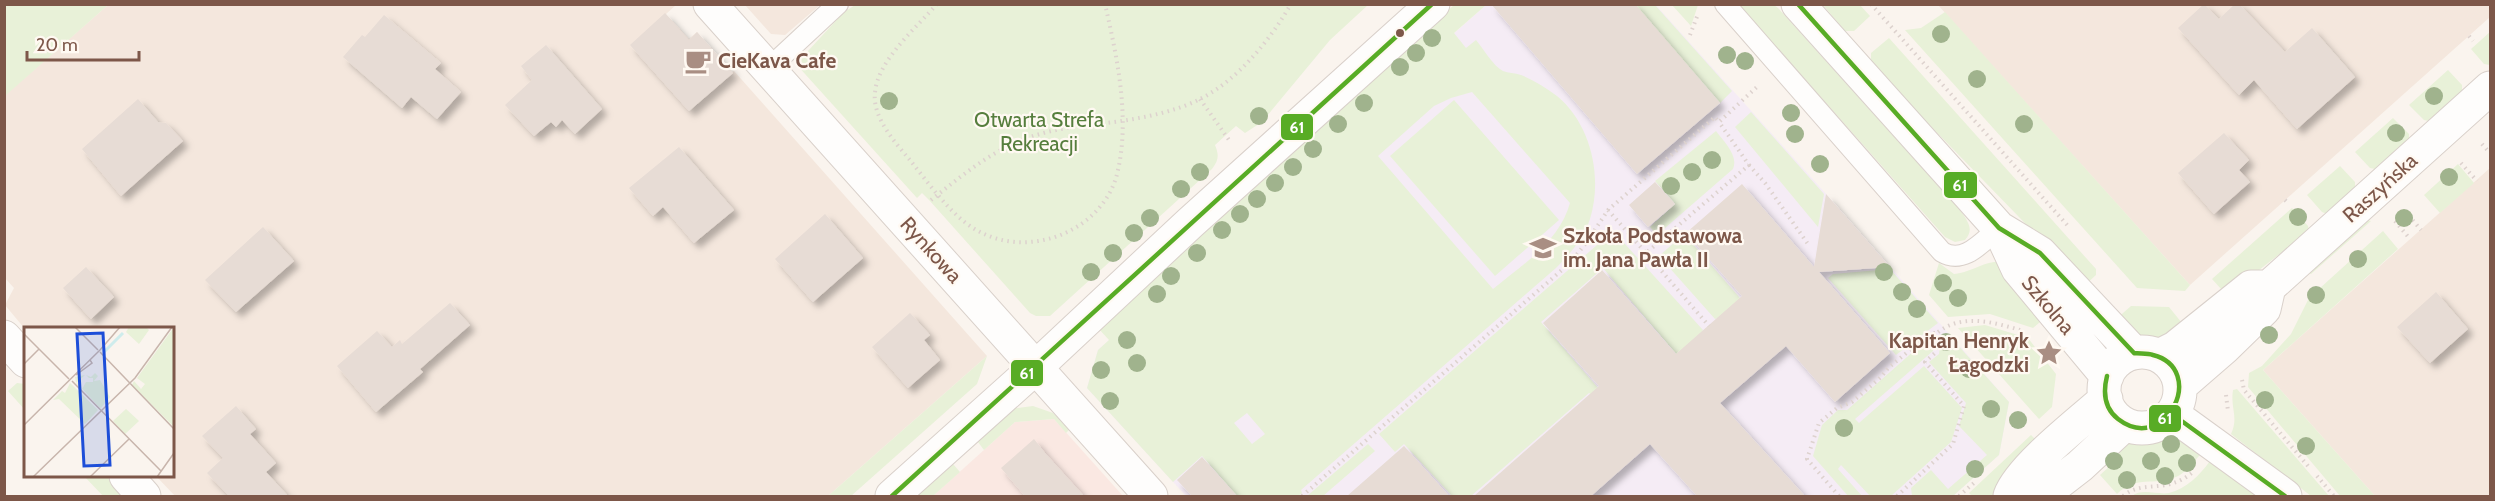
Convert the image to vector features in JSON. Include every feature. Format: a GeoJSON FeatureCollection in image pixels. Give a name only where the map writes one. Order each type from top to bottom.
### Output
{"type":"FeatureCollection","features":[{"type":"Feature","properties":{"kind":"street","name":"Rynkowa"},"geometry":{"type":"LineString","coordinates":[[710,4],[1151,496]]}},
{"type":"Feature","properties":{"kind":"street"},"geometry":{"type":"LineString","coordinates":[[892,496],[1433,4]]}},
{"type":"Feature","properties":{"kind":"street","name":"Szkolna"},"geometry":{"type":"LineString","coordinates":[[1798,4],[1999,228],[2040,253],[2147,354]]}},
{"type":"Feature","properties":{"kind":"street","name":"Raszyńska"},"geometry":{"type":"LineString","coordinates":[[2176,400],[2264,309],[2269,287],[2490,88]]}},
{"type":"Feature","properties":{"kind":"street","name":"Szkolna"},"geometry":{"type":"LineString","coordinates":[[1999,228],[2018,269],[2112,400]]}},
{"type":"Feature","properties":{"kind":"street","name":"Raszyńska"},"geometry":{"type":"LineString","coordinates":[[2147,354],[2175,348],[2251,287],[2269,287]]}},
{"type":"Feature","properties":{"kind":"street"},"geometry":{"type":"LineString","coordinates":[[4,337],[24,359]]}},
{"type":"Feature","properties":{"kind":"street"},"geometry":{"type":"LineString","coordinates":[[2041,496],[2080,466],[2112,400],[2118,361],[2147,354],[2173,368],[2176,400],[2164,421],[2145,428],[2112,400]]}},
{"type":"Feature","properties":{"kind":"street"},"geometry":{"type":"LineString","coordinates":[[2010,496],[2014,484],[2057,441],[2112,400]]}},
{"type":"Feature","properties":{"kind":"street"},"geometry":{"type":"LineString","coordinates":[[2176,400],[2285,496]]}},
{"type":"Feature","properties":{"kind":"street"},"geometry":{"type":"LineString","coordinates":[[127,477],[144,496]]}},
{"type":"Feature","properties":{"kind":"lane"},"geometry":{"type":"LineString","coordinates":[[768,69],[838,4]]}},
{"type":"Feature","properties":{"kind":"lane"},"geometry":{"type":"LineString","coordinates":[[1725,4],[1941,252],[1953,257],[1962,256],[1999,228]]}},
{"type":"Feature","properties":{"kind":"path"},"geometry":{"type":"LineString","coordinates":[[937,4],[892,55],[879,77],[874,93],[879,114],[892,138],[938,195],[973,228],[995,238],[1024,243],[1042,242],[1061,236],[1080,225],[1111,192],[1118,171],[1122,120],[1114,43],[1105,4]]}},
{"type":"Feature","properties":{"kind":"path"},"geometry":{"type":"LineString","coordinates":[[925,205],[975,165],[1037,134],[1068,126],[1122,120],[1174,109],[1200,99],[1215,90],[1243,66],[1278,26],[1291,4]]}},
{"type":"Feature","properties":{"kind":"path"},"geometry":{"type":"LineString","coordinates":[[1690,35],[1701,4]]}},
{"type":"Feature","properties":{"kind":"path"},"geometry":{"type":"LineString","coordinates":[[1872,4],[2075,234]]}},
{"type":"Feature","properties":{"kind":"path"},"geometry":{"type":"LineString","coordinates":[[2469,36],[2473,41]]}},
{"type":"Feature","properties":{"kind":"path"},"geometry":{"type":"LineString","coordinates":[[1200,99],[1225,135],[1253,167]]}},
{"type":"Feature","properties":{"kind":"path"},"geometry":{"type":"LineString","coordinates":[[1719,122],[1742,101]]}},
{"type":"Feature","properties":{"kind":"path"},"geometry":{"type":"LineString","coordinates":[[1302,496],[1570,263],[1608,210],[1715,117],[1808,244]]}},
{"type":"Feature","properties":{"kind":"path"},"geometry":{"type":"LineString","coordinates":[[2454,156],[2477,181]]}},
{"type":"Feature","properties":{"kind":"path"},"geometry":{"type":"LineString","coordinates":[[1646,253],[1749,165]]}},
{"type":"Feature","properties":{"kind":"path"},"geometry":{"type":"LineString","coordinates":[[2285,200],[2289,204]]}},
{"type":"Feature","properties":{"kind":"path"},"geometry":{"type":"LineString","coordinates":[[2400,206],[2421,230]]}},
{"type":"Feature","properties":{"kind":"path"},"geometry":{"type":"LineString","coordinates":[[1608,210],[1709,326]]}},
{"type":"Feature","properties":{"kind":"path"},"geometry":{"type":"LineString","coordinates":[[2390,215],[2410,239]]}},
{"type":"Feature","properties":{"kind":"path"},"geometry":{"type":"LineString","coordinates":[[1839,496],[1807,459],[1819,423],[1837,408],[1852,402],[1888,368],[1931,333],[1937,333],[1952,323],[1986,320],[2022,331]]}},
{"type":"Feature","properties":{"kind":"path"},"geometry":{"type":"LineString","coordinates":[[1897,496],[1953,444],[1964,406],[1925,362],[1936,352],[1937,333]]}},
{"type":"Feature","properties":{"kind":"path"},"geometry":{"type":"LineString","coordinates":[[2238,374],[2244,390],[2334,496]]}},
{"type":"Feature","properties":{"kind":"path"},"geometry":{"type":"LineString","coordinates":[[2226,390],[2230,420]]}},
{"type":"Feature","properties":{"kind":"path"},"geometry":{"type":"LineString","coordinates":[[2123,496],[2136,488],[2172,485],[2186,478],[2200,465]]}},
{"type":"Feature","properties":{"kind":"path"},"geometry":{"type":"LineString","coordinates":[[1906,488],[1908,496]]}},
{"type":"Feature","properties":{"kind":"shaded area","name":"Szkoła Podstawowa im. Jana Pawła II"},"geometry":{"type":"Polygon","coordinates":[[[1655,4],[2009,402],[1999,455],[1953,496],[1186,496],[1087,388],[1098,350],[1486,5],[1655,4]]]}},
{"type":"Feature","properties":{"kind":"shaded area"},"geometry":{"type":"Polygon","coordinates":[[[2490,4],[2490,17],[2190,285],[1938,5],[2490,4]]]}},
{"type":"Feature","properties":{"kind":"shaded area"},"geometry":{"type":"Polygon","coordinates":[[[108,5],[676,5],[666,14],[689,39],[697,32],[732,72],[734,71],[987,356],[828,496],[175,496],[157,477],[174,477],[174,327],[24,328],[5,305],[14,288],[4,277],[4,96],[108,5]]]}},
{"type":"Feature","properties":{"kind":"shaded area"},"geometry":{"type":"Polygon","coordinates":[[[745,5],[820,5],[785,35],[771,34],[745,5]]]}},
{"type":"Feature","properties":{"kind":"shaded area"},"geometry":{"type":"Polygon","coordinates":[[[2490,168],[2490,496],[2375,496],[2263,370],[2490,168]]]}},
{"type":"Feature","properties":{"kind":"shaded area"},"geometry":{"type":"Polygon","coordinates":[[[1054,419],[1123,496],[933,496],[1015,422],[1054,419]]]}},
{"type":"Feature","properties":{"kind":"green space"},"geometry":{"type":"Polygon","coordinates":[[[5,4],[108,4],[108,5],[5,96],[5,4]]]}},
{"type":"Feature","properties":{"kind":"green space","name":"Otwarta Strefa Rekreacji"},"geometry":{"type":"Polygon","coordinates":[[[855,5],[1368,5],[1330,40],[1262,122],[1245,133],[1236,126],[1215,145],[1218,157],[1212,169],[1050,316],[1036,316],[1030,313],[922,193],[917,198],[796,64],[843,13],[855,5]]]}},
{"type":"Feature","properties":{"kind":"green space"},"geometry":{"type":"Polygon","coordinates":[[[1454,5],[1486,5],[1454,33],[1466,48],[1476,40],[1499,69],[1526,77],[1557,96],[1569,108],[1586,136],[1594,169],[1594,203],[1587,226],[1571,251],[1556,268],[1301,490],[1302,493],[1298,496],[1235,496],[1202,456],[1173,482],[1087,388],[1098,350],[1109,340],[1098,328],[1454,5]],[[1472,92],[1434,106],[1378,156],[1493,289],[1549,241],[1565,217],[1570,203],[1472,92]],[[1247,413],[1234,423],[1252,444],[1265,434],[1247,413]]]}},
{"type":"Feature","properties":{"kind":"green space"},"geometry":{"type":"Polygon","coordinates":[[[1635,5],[1655,5],[1732,91],[1720,103],[1635,5]]]}},
{"type":"Feature","properties":{"kind":"green space"},"geometry":{"type":"Polygon","coordinates":[[[1672,5],[1698,5],[1691,26],[1672,5]]]}},
{"type":"Feature","properties":{"kind":"green space"},"geometry":{"type":"Polygon","coordinates":[[[1739,5],[1774,5],[1778,8],[1961,211],[1970,229],[1965,240],[1955,242],[1945,237],[1739,5]]]}},
{"type":"Feature","properties":{"kind":"green space"},"geometry":{"type":"Polygon","coordinates":[[[1823,5],[1860,5],[1870,16],[1854,31],[1845,31],[1823,5]]]}},
{"type":"Feature","properties":{"kind":"green space"},"geometry":{"type":"Polygon","coordinates":[[[1945,12],[2190,285],[2185,291],[2137,288],[1905,30],[1921,28],[1945,12]]]}},
{"type":"Feature","properties":{"kind":"green space"},"geometry":{"type":"Polygon","coordinates":[[[2490,32],[2490,65],[2484,64],[2471,49],[2490,32]]]}},
{"type":"Feature","properties":{"kind":"green space"},"geometry":{"type":"Polygon","coordinates":[[[1889,38],[2096,269],[2096,275],[2085,285],[1916,111],[1871,61],[1871,53],[1889,38]]]}},
{"type":"Feature","properties":{"kind":"green space"},"geometry":{"type":"Polygon","coordinates":[[[2448,70],[2462,85],[2462,91],[2428,121],[2424,120],[2409,105],[2448,70]]]}},
{"type":"Feature","properties":{"kind":"green space"},"geometry":{"type":"Polygon","coordinates":[[[1454,100],[1559,220],[1495,276],[1390,156],[1454,100]]]}},
{"type":"Feature","properties":{"kind":"green space"},"geometry":{"type":"Polygon","coordinates":[[[1751,112],[1824,194],[1818,227],[1735,127],[1751,112]]]}},
{"type":"Feature","properties":{"kind":"green space"},"geometry":{"type":"Polygon","coordinates":[[[2393,118],[2409,134],[2409,139],[2375,169],[2370,168],[2355,152],[2393,118]]]}},
{"type":"Feature","properties":{"kind":"green space"},"geometry":{"type":"Polygon","coordinates":[[[1716,131],[1732,153],[1733,169],[1657,235],[1650,227],[1675,204],[1655,181],[1716,131]]]}},
{"type":"Feature","properties":{"kind":"green space"},"geometry":{"type":"Polygon","coordinates":[[[2458,164],[2474,183],[2440,213],[2424,195],[2458,164]]]}},
{"type":"Feature","properties":{"kind":"green space"},"geometry":{"type":"Polygon","coordinates":[[[2340,166],[2355,182],[2355,188],[2327,214],[2322,212],[2307,195],[2340,166]]]}},
{"type":"Feature","properties":{"kind":"green space"},"geometry":{"type":"Polygon","coordinates":[[[2292,208],[2308,226],[2309,231],[2231,292],[2222,290],[2212,279],[2292,208]]]}},
{"type":"Feature","properties":{"kind":"green space"},"geometry":{"type":"Polygon","coordinates":[[[2366,220],[2371,221],[2311,274],[2309,273],[2366,220]]]}},
{"type":"Feature","properties":{"kind":"green space"},"geometry":{"type":"Polygon","coordinates":[[[2383,231],[2398,249],[2263,370],[2375,496],[2340,496],[2248,387],[2249,373],[2262,366],[2291,334],[2309,298],[2383,231]]]}},
{"type":"Feature","properties":{"kind":"green space"},"geometry":{"type":"Polygon","coordinates":[[[1684,234],[1747,306],[1715,319],[1659,256],[1684,234]]]}},
{"type":"Feature","properties":{"kind":"green space"},"geometry":{"type":"Polygon","coordinates":[[[1616,238],[1625,244],[1703,330],[1683,362],[1603,268],[1541,322],[1599,389],[1592,395],[1589,393],[1471,496],[1452,496],[1404,444],[1395,452],[1379,434],[1604,239],[1616,238]]]}},
{"type":"Feature","properties":{"kind":"green space"},"geometry":{"type":"Polygon","coordinates":[[[2001,262],[2046,317],[2033,328],[1990,314],[1948,317],[1929,295],[1939,263],[1954,274],[2001,262]]]}},
{"type":"Feature","properties":{"kind":"green space"},"geometry":{"type":"Polygon","coordinates":[[[1890,269],[1938,323],[1896,355],[1828,278],[1833,274],[1890,269]]]}},
{"type":"Feature","properties":{"kind":"green space"},"geometry":{"type":"Polygon","coordinates":[[[2131,306],[2169,307],[2186,328],[2156,338],[2142,336],[2115,320],[2131,306]]]}},
{"type":"Feature","properties":{"kind":"green space"},"geometry":{"type":"Polygon","coordinates":[[[1985,325],[2028,338],[2056,374],[2052,407],[2039,419],[1958,328],[1985,325]]]}},
{"type":"Feature","properties":{"kind":"green space"},"geometry":{"type":"Polygon","coordinates":[[[1947,333],[2009,402],[1999,455],[1953,496],[1912,496],[1911,488],[1931,470],[1948,489],[1987,455],[1959,426],[1966,403],[1929,362],[1939,354],[1941,337],[1947,333]]]}},
{"type":"Feature","properties":{"kind":"green space"},"geometry":{"type":"Polygon","coordinates":[[[1934,341],[1933,351],[1855,419],[1859,423],[1924,366],[1962,408],[1951,442],[1891,496],[1870,496],[1841,465],[1838,469],[1862,496],[1848,496],[1813,456],[1822,425],[1838,410],[1847,410],[1924,342],[1934,341]]]}},
{"type":"Feature","properties":{"kind":"green space"},"geometry":{"type":"Polygon","coordinates":[[[987,356],[977,384],[851,496],[828,496],[987,356]]]}},
{"type":"Feature","properties":{"kind":"green space"},"geometry":{"type":"Polygon","coordinates":[[[17,383],[24,384],[24,409],[8,391],[17,383]]]}},
{"type":"Feature","properties":{"kind":"green space"},"geometry":{"type":"Polygon","coordinates":[[[2237,389],[2329,496],[2311,496],[2231,434],[2234,422],[2233,390],[2237,389]]]}},
{"type":"Feature","properties":{"kind":"green space"},"geometry":{"type":"Polygon","coordinates":[[[1033,406],[1053,413],[1070,429],[1066,433],[1054,419],[1015,422],[984,450],[978,442],[978,437],[1010,409],[1033,406]]]}},
{"type":"Feature","properties":{"kind":"green space"},"geometry":{"type":"Polygon","coordinates":[[[2031,435],[2040,444],[1992,496],[1972,496],[1969,493],[2031,435]]]}},
{"type":"Feature","properties":{"kind":"green space"},"geometry":{"type":"Polygon","coordinates":[[[2160,437],[2178,439],[2201,454],[2176,477],[2132,484],[2117,494],[2100,475],[2111,465],[2104,455],[2129,440],[2142,441],[2160,437]]]}},
{"type":"Feature","properties":{"kind":"green space"},"geometry":{"type":"Polygon","coordinates":[[[1368,444],[1375,451],[1323,496],[1307,496],[1368,444]]]}},
{"type":"Feature","properties":{"kind":"green space"},"geometry":{"type":"Polygon","coordinates":[[[2210,461],[2257,496],[2132,496],[2140,492],[2169,493],[2175,491],[2192,481],[2210,461]]]}},
{"type":"Feature","properties":{"kind":"green space"},"geometry":{"type":"Polygon","coordinates":[[[947,464],[953,464],[960,472],[933,496],[913,496],[947,464]]]}},
{"type":"Feature","properties":{"kind":"green space"},"geometry":{"type":"Polygon","coordinates":[[[85,477],[107,477],[122,493],[117,496],[103,496],[85,477]]]}},
{"type":"Feature","properties":{"kind":"building"},"geometry":{"type":"Polygon","coordinates":[[[1491,4],[1635,4],[1720,103],[1637,174],[1491,4]]]}},
{"type":"Feature","properties":{"kind":"building"},"geometry":{"type":"Polygon","coordinates":[[[2204,4],[2219,19],[2235,4],[2239,4],[2285,52],[2312,28],[2355,77],[2297,129],[2254,80],[2239,95],[2178,28],[2204,4]]]}},
{"type":"Feature","properties":{"kind":"building"},"geometry":{"type":"Polygon","coordinates":[[[665,13],[689,40],[697,32],[733,73],[689,111],[630,45],[665,13]]]}},
{"type":"Feature","properties":{"kind":"building"},"geometry":{"type":"Polygon","coordinates":[[[384,15],[441,63],[435,69],[461,92],[437,119],[411,97],[402,108],[343,57],[384,15]]]}},
{"type":"Feature","properties":{"kind":"building"},"geometry":{"type":"Polygon","coordinates":[[[546,45],[602,109],[575,134],[562,120],[556,127],[551,122],[534,136],[505,105],[532,80],[521,66],[546,45]]]}},
{"type":"Feature","properties":{"kind":"building"},"geometry":{"type":"Polygon","coordinates":[[[138,99],[158,122],[166,123],[183,141],[121,196],[82,149],[138,99]]]}},
{"type":"Feature","properties":{"kind":"building"},"geometry":{"type":"Polygon","coordinates":[[[2224,133],[2249,160],[2239,170],[2250,182],[2214,214],[2178,173],[2224,133]]]}},
{"type":"Feature","properties":{"kind":"building"},"geometry":{"type":"Polygon","coordinates":[[[679,147],[734,210],[694,243],[663,207],[653,216],[629,188],[679,147]]]}},
{"type":"Feature","properties":{"kind":"building"},"geometry":{"type":"Polygon","coordinates":[[[1655,182],[1675,204],[1648,227],[1629,205],[1655,182]]]}},
{"type":"Feature","properties":{"kind":"building"},"geometry":{"type":"Polygon","coordinates":[[[1742,184],[1814,267],[1826,194],[1890,267],[1819,272],[1890,353],[1835,402],[1786,346],[1720,403],[1805,496],[1697,496],[1650,444],[1591,496],[1474,496],[1599,386],[1543,323],[1602,270],[1676,354],[1742,296],[1686,233],[1742,184]]]}},
{"type":"Feature","properties":{"kind":"building"},"geometry":{"type":"Polygon","coordinates":[[[825,214],[863,258],[813,302],[775,259],[825,214]]]}},
{"type":"Feature","properties":{"kind":"building"},"geometry":{"type":"Polygon","coordinates":[[[263,227],[294,261],[236,312],[205,280],[263,227]]]}},
{"type":"Feature","properties":{"kind":"building"},"geometry":{"type":"Polygon","coordinates":[[[86,267],[114,297],[91,319],[63,288],[86,267]]]}},
{"type":"Feature","properties":{"kind":"building"},"geometry":{"type":"Polygon","coordinates":[[[2436,292],[2468,329],[2430,363],[2397,327],[2436,292]]]}},
{"type":"Feature","properties":{"kind":"building"},"geometry":{"type":"Polygon","coordinates":[[[450,303],[470,325],[420,369],[423,372],[376,412],[337,366],[377,331],[392,347],[400,340],[402,344],[450,303]]]}},
{"type":"Feature","properties":{"kind":"building"},"geometry":{"type":"Polygon","coordinates":[[[910,313],[930,335],[924,340],[940,360],[908,388],[872,347],[910,313]]]}},
{"type":"Feature","properties":{"kind":"building"},"geometry":{"type":"Polygon","coordinates":[[[236,406],[256,429],[250,434],[276,463],[266,472],[288,496],[229,496],[207,473],[223,458],[202,436],[236,406]]]}},
{"type":"Feature","properties":{"kind":"building"},"geometry":{"type":"Polygon","coordinates":[[[1034,439],[1084,496],[1025,496],[1001,468],[1034,439]]]}},
{"type":"Feature","properties":{"kind":"building"},"geometry":{"type":"Polygon","coordinates":[[[1404,446],[1449,496],[1347,496],[1404,446]]]}},
{"type":"Feature","properties":{"kind":"building"},"geometry":{"type":"Polygon","coordinates":[[[1202,457],[1237,496],[1192,496],[1177,480],[1202,457]]]}},
{"type":"Feature","properties":{"kind":"transit line","name":"61"},"geometry":{"type":"LineString","coordinates":[[892,496],[1432,4]]}},
{"type":"Feature","properties":{"kind":"transit line","name":"61"},"geometry":{"type":"LineString","coordinates":[[1798,4],[1999,228],[2040,253],[2134,353]]}},
{"type":"Feature","properties":{"kind":"transit line","name":"61"},"geometry":{"type":"LineString","coordinates":[[2107,376],[2105,388],[2107,405],[2118,419],[2136,427],[2151,427],[2165,419],[2174,406],[2179,391],[2177,376],[2169,363],[2153,355],[2134,353]]}},
{"type":"Feature","properties":{"kind":"transit line","name":"61"},"geometry":{"type":"LineString","coordinates":[[2172,414],[2285,496]]}},
{"type":"Feature","properties":{"kind":"place","name":"CieKava Cafe"},"geometry":{"type":"Point","coordinates":[698,61]}},
{"type":"Feature","properties":{"kind":"place","name":"Szkoła Podstawowa im. Jana Pawła II"},"geometry":{"type":"Point","coordinates":[1543,248]}},
{"type":"Feature","properties":{"kind":"place","name":"Kapitan Henryk Łagodzki"},"geometry":{"type":"Point","coordinates":[2049,353]}}]}
